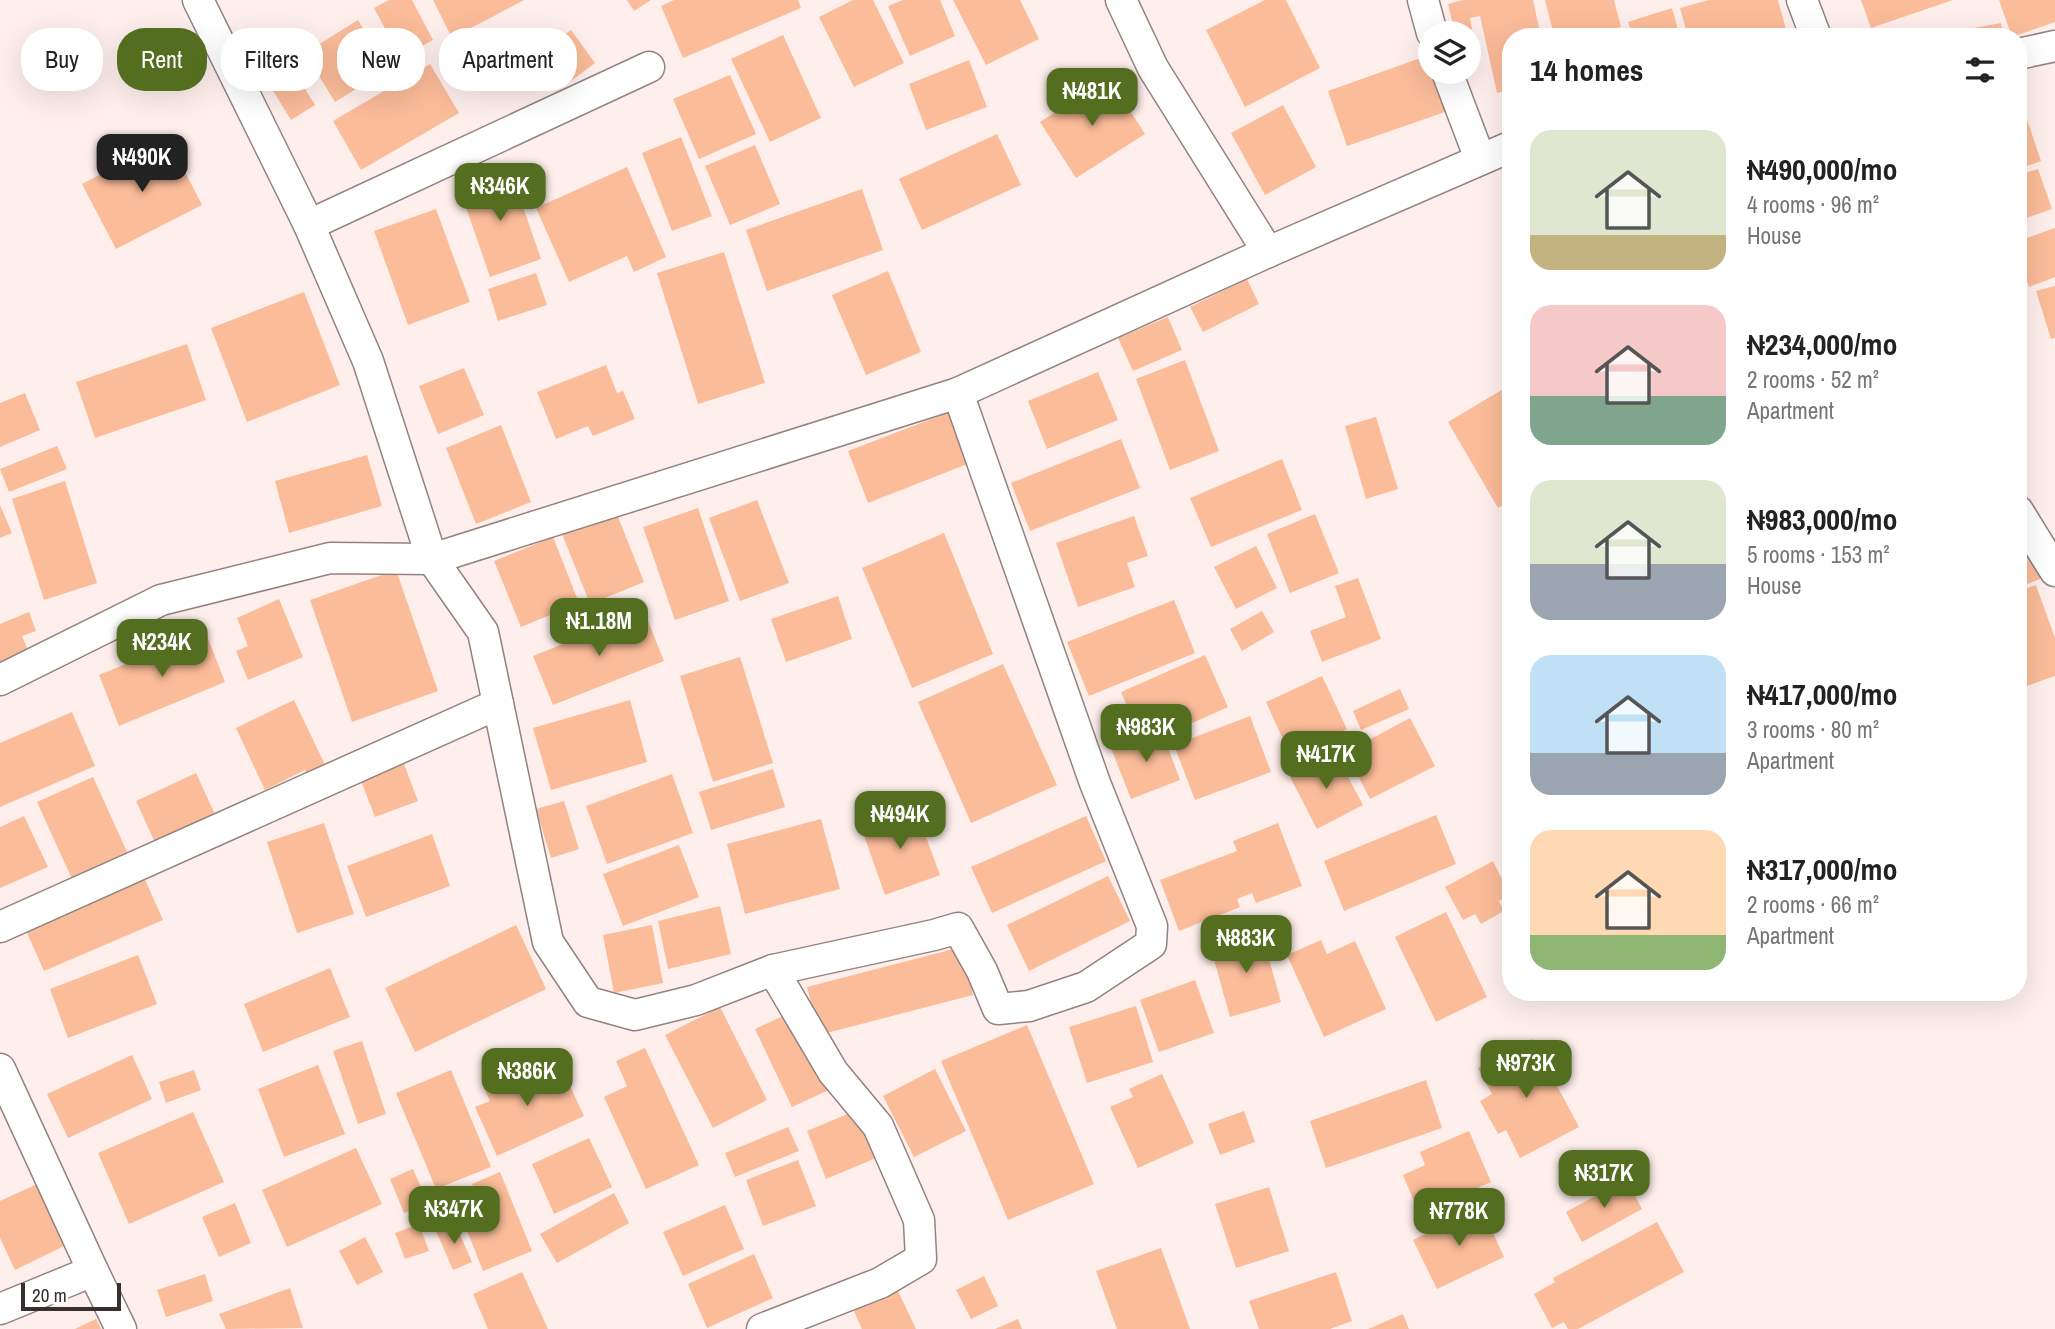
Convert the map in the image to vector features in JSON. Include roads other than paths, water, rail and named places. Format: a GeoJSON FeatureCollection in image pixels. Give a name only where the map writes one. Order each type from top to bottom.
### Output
{"type":"FeatureCollection","features":[{"type":"Feature","properties":{"kind":"street"},"geometry":{"type":"LineString","coordinates":[[198,0],[309,225],[368,361],[432,559],[482,632],[548,942],[588,1002],[635,1016],[696,1000],[773,971],[934,936],[958,928],[982,971],[998,1009],[1029,1006],[1086,987],[1151,944],[1152,926],[1091,770],[958,393]]}},
{"type":"Feature","properties":{"kind":"street"},"geometry":{"type":"LineString","coordinates":[[1121,0],[1153,68],[1268,252]]}},
{"type":"Feature","properties":{"kind":"street"},"geometry":{"type":"LineString","coordinates":[[1423,0],[1429,21]]}},
{"type":"Feature","properties":{"kind":"street"},"geometry":{"type":"LineString","coordinates":[[1802,0],[1813,28]]}},
{"type":"Feature","properties":{"kind":"street"},"geometry":{"type":"LineString","coordinates":[[2027,52],[2055,46]]}},
{"type":"Feature","properties":{"kind":"street"},"geometry":{"type":"LineString","coordinates":[[309,225],[649,67]]}},
{"type":"Feature","properties":{"kind":"street"},"geometry":{"type":"LineString","coordinates":[[1452,84],[1480,159]]}},
{"type":"Feature","properties":{"kind":"street"},"geometry":{"type":"LineString","coordinates":[[0,680],[161,600],[330,558],[432,559],[958,393],[1268,252],[1502,150]]}},
{"type":"Feature","properties":{"kind":"street"},"geometry":{"type":"LineString","coordinates":[[2027,526],[2055,571]]}},
{"type":"Feature","properties":{"kind":"street"},"geometry":{"type":"LineString","coordinates":[[0,927],[498,704]]}},
{"type":"Feature","properties":{"kind":"street"},"geometry":{"type":"LineString","coordinates":[[762,1329],[880,1283],[921,1259],[919,1220],[878,1126],[833,1072],[773,971]]}},
{"type":"Feature","properties":{"kind":"street"},"geometry":{"type":"LineString","coordinates":[[0,1069],[121,1329]]}},
{"type":"Feature","properties":{"kind":"street"},"geometry":{"type":"LineString","coordinates":[[0,1309],[93,1271]]}}]}
